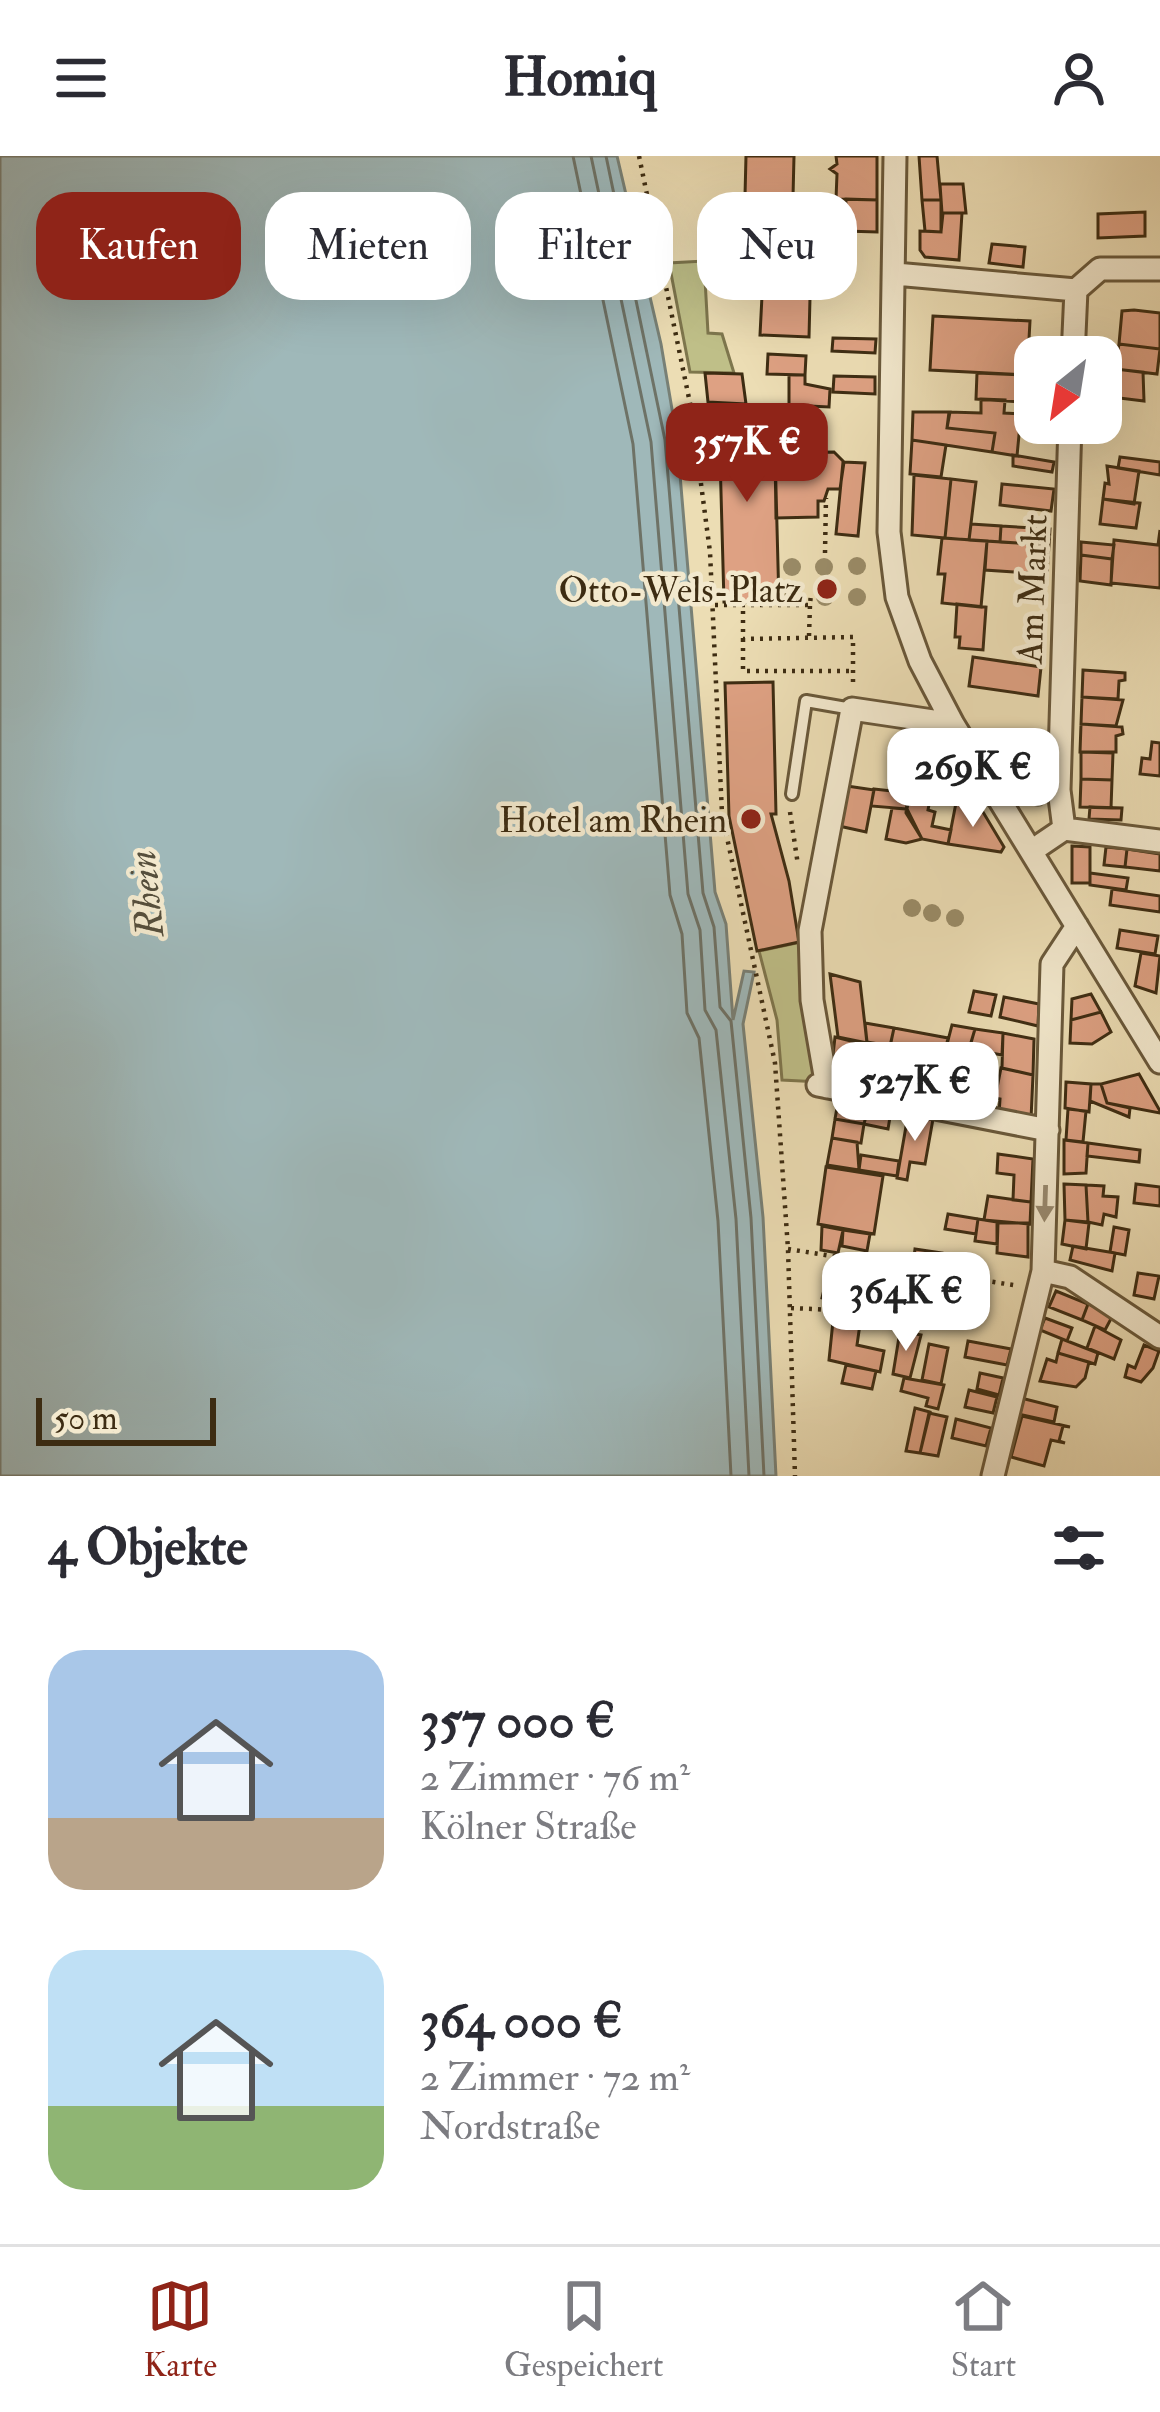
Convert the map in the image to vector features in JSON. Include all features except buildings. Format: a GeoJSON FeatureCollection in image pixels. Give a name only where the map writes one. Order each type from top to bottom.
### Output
{"type":"FeatureCollection","features":[{"type":"Feature","properties":{"kind":"street"},"geometry":{"type":"LineString","coordinates":[[895,156],[889,532],[892,575],[910,640],[953,724],[1160,1062]]}},
{"type":"Feature","properties":{"kind":"street"},"geometry":{"type":"LineString","coordinates":[[895,274],[1076,290],[1100,269],[1160,269]]}},
{"type":"Feature","properties":{"kind":"street"},"geometry":{"type":"LineString","coordinates":[[1074,336],[1076,290]]}},
{"type":"Feature","properties":{"kind":"street","name":"Am Markt"},"geometry":{"type":"LineString","coordinates":[[1064,829],[1059,790],[1069,444]]}},
{"type":"Feature","properties":{"kind":"street"},"geometry":{"type":"LineString","coordinates":[[953,724],[852,709],[810,931],[822,1086],[1048,1130]]}},
{"type":"Feature","properties":{"kind":"street"},"geometry":{"type":"LineString","coordinates":[[1033,850],[1064,829],[1160,841]]}},
{"type":"Feature","properties":{"kind":"street"},"geometry":{"type":"LineString","coordinates":[[993,1476],[1040,1280],[1052,964],[1077,926]]}},
{"type":"Feature","properties":{"kind":"street"},"geometry":{"type":"LineString","coordinates":[[1040,1280],[1070,1277],[1160,1336]]}},
{"type":"Feature","properties":{"kind":"lane"},"geometry":{"type":"LineString","coordinates":[[792,794],[806,701],[852,709]]}},
{"type":"Feature","properties":{"kind":"path"},"geometry":{"type":"LineString","coordinates":[[639,156],[692,408],[714,605],[722,814],[773,1044],[788,1250],[795,1476]]}},
{"type":"Feature","properties":{"kind":"path"},"geometry":{"type":"LineString","coordinates":[[692,408],[770,408]]}},
{"type":"Feature","properties":{"kind":"path"},"geometry":{"type":"LineString","coordinates":[[825,553],[826,498]]}},
{"type":"Feature","properties":{"kind":"path"},"geometry":{"type":"LineString","coordinates":[[809,638],[811,592]]}},
{"type":"Feature","properties":{"kind":"path"},"geometry":{"type":"LineString","coordinates":[[743,604],[743,671],[853,671]]}},
{"type":"Feature","properties":{"kind":"path"},"geometry":{"type":"LineString","coordinates":[[714,605],[810,605]]}},
{"type":"Feature","properties":{"kind":"path"},"geometry":{"type":"LineString","coordinates":[[743,638],[854,637],[852,709]]}},
{"type":"Feature","properties":{"kind":"path"},"geometry":{"type":"LineString","coordinates":[[789,815],[802,877]]}},
{"type":"Feature","properties":{"kind":"path"},"geometry":{"type":"LineString","coordinates":[[788,1250],[1040,1280]]}},
{"type":"Feature","properties":{"kind":"path"},"geometry":{"type":"LineString","coordinates":[[790,1308],[834,1310]]}},
{"type":"Feature","properties":{"kind":"green space"},"geometry":{"type":"Polygon","coordinates":[[[697,261],[697,300],[706,300],[708,333],[722,334],[734,373],[690,372],[673,263],[697,261]]]}},
{"type":"Feature","properties":{"kind":"green space"},"geometry":{"type":"Polygon","coordinates":[[[801,942],[820,1082],[782,1080],[777,1020],[759,951],[801,942]]]}},
{"type":"Feature","properties":{"kind":"water","name":"Rhein"},"geometry":{"type":"Polygon","coordinates":[[[0,156],[617,156],[625,192],[495,192],[495,300],[651,300],[677,439],[715,892],[726,924],[733,1020],[744,971],[754,972],[743,1024],[763,1217],[776,1476],[0,1476],[0,156]]]}},
{"type":"Feature","properties":{"kind":"place","name":"Otto-Wels-Platz"},"geometry":{"type":"Point","coordinates":[827,589]}},
{"type":"Feature","properties":{"kind":"place","name":"Hotel am Rhein"},"geometry":{"type":"Point","coordinates":[751,819]}}]}
